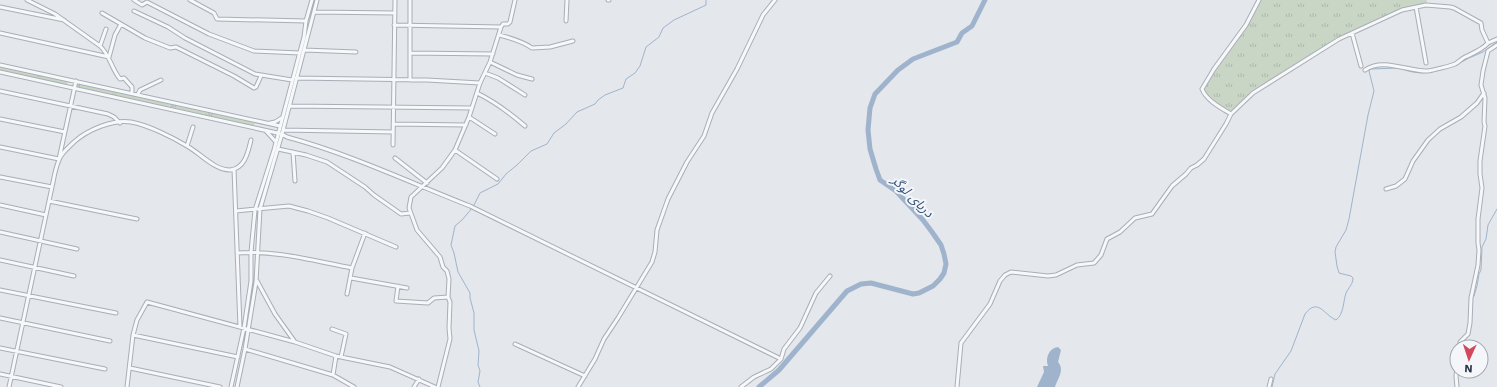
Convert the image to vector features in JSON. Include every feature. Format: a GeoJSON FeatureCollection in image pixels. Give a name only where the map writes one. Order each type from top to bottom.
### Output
{"type":"FeatureCollection","features":[{"type":"Feature","properties":{"kind":"street"},"geometry":{"type":"LineString","coordinates":[[27,0],[66,20],[106,51],[112,67],[120,78],[124,78],[132,87],[132,93]]}},
{"type":"Feature","properties":{"kind":"street"},"geometry":{"type":"LineString","coordinates":[[134,0],[142,4],[147,2],[209,34],[254,50],[300,53]]}},
{"type":"Feature","properties":{"kind":"street"},"geometry":{"type":"LineString","coordinates":[[190,0],[214,13],[217,19],[306,21]]}},
{"type":"Feature","properties":{"kind":"street"},"geometry":{"type":"LineString","coordinates":[[231,387],[238,357],[251,281],[251,252],[255,210],[283,117],[312,0]]}},
{"type":"Feature","properties":{"kind":"street"},"geometry":{"type":"LineString","coordinates":[[237,387],[249,329],[256,280],[260,209],[290,106],[317,0]]}},
{"type":"Feature","properties":{"kind":"street"},"geometry":{"type":"LineString","coordinates":[[393,145],[395,0]]}},
{"type":"Feature","properties":{"kind":"street"},"geometry":{"type":"LineString","coordinates":[[410,0],[410,80]]}},
{"type":"Feature","properties":{"kind":"street"},"geometry":{"type":"LineString","coordinates":[[394,25],[501,27],[503,24],[508,24],[510,22],[515,0]]}},
{"type":"Feature","properties":{"kind":"street"},"geometry":{"type":"LineString","coordinates":[[566,21],[568,0]]}},
{"type":"Feature","properties":{"kind":"street"},"geometry":{"type":"LineString","coordinates":[[578,387],[604,339],[652,262],[657,230],[668,199],[687,162],[704,136],[712,114],[737,69],[763,15],[775,0]]}},
{"type":"Feature","properties":{"kind":"street"},"geometry":{"type":"LineString","coordinates":[[1231,114],[1209,100],[1202,89],[1214,69],[1246,25],[1259,0]]}},
{"type":"Feature","properties":{"kind":"street"},"geometry":{"type":"LineString","coordinates":[[1426,5],[1427,0]]}},
{"type":"Feature","properties":{"kind":"street"},"geometry":{"type":"LineString","coordinates":[[957,387],[961,343],[990,304],[1000,281],[1005,275],[1011,272],[1056,276],[1077,265],[1094,263],[1101,254],[1107,239],[1120,232],[1135,218],[1152,214],[1172,186],[1191,168],[1204,159],[1231,114],[1253,92],[1326,46],[1402,10],[1416,7],[1426,5],[1450,7],[1481,23],[1482,30],[1488,43]]}},
{"type":"Feature","properties":{"kind":"street"},"geometry":{"type":"LineString","coordinates":[[0,7],[66,20]]}},
{"type":"Feature","properties":{"kind":"street"},"geometry":{"type":"LineString","coordinates":[[1416,7],[1426,63]]}},
{"type":"Feature","properties":{"kind":"street"},"geometry":{"type":"LineString","coordinates":[[134,11],[168,27],[203,47],[261,76],[292,80]]}},
{"type":"Feature","properties":{"kind":"street"},"geometry":{"type":"LineString","coordinates":[[102,12],[145,38],[170,48],[176,47],[234,76],[254,88],[256,87],[261,76]]}},
{"type":"Feature","properties":{"kind":"street"},"geometry":{"type":"LineString","coordinates":[[314,12],[394,13]]}},
{"type":"Feature","properties":{"kind":"street"},"geometry":{"type":"LineString","coordinates":[[109,57],[115,35],[121,24]]}},
{"type":"Feature","properties":{"kind":"street"},"geometry":{"type":"LineString","coordinates":[[127,387],[137,320],[147,302],[295,342],[336,356],[390,367],[437,387],[450,339],[450,302],[448,297],[449,279],[447,271],[442,267],[440,257],[417,230],[409,208],[411,197],[442,168],[455,150],[469,117],[480,83],[493,54],[501,27]]}},
{"type":"Feature","properties":{"kind":"street"},"geometry":{"type":"LineString","coordinates":[[100,46],[106,29]]}},
{"type":"Feature","properties":{"kind":"street"},"geometry":{"type":"LineString","coordinates":[[0,33],[109,57]]}},
{"type":"Feature","properties":{"kind":"street"},"geometry":{"type":"LineString","coordinates":[[1352,33],[1361,66]]}},
{"type":"Feature","properties":{"kind":"street"},"geometry":{"type":"LineString","coordinates":[[499,35],[527,43],[532,48],[550,47],[573,41]]}},
{"type":"Feature","properties":{"kind":"street"},"geometry":{"type":"LineString","coordinates":[[1365,70],[1370,67],[1398,65],[1415,71],[1429,70],[1455,64],[1463,58],[1481,50],[1488,43],[1497,39]]}},
{"type":"Feature","properties":{"kind":"street"},"geometry":{"type":"LineString","coordinates":[[1463,339],[1468,334],[1471,298],[1478,265],[1478,219],[1482,188],[1480,168],[1485,126],[1485,98],[1481,85],[1488,51],[1497,45]]}},
{"type":"Feature","properties":{"kind":"street"},"geometry":{"type":"LineString","coordinates":[[304,50],[356,52]]}},
{"type":"Feature","properties":{"kind":"street"},"geometry":{"type":"LineString","coordinates":[[410,53],[493,54]]}},
{"type":"Feature","properties":{"kind":"street"},"geometry":{"type":"LineString","coordinates":[[490,62],[517,75],[532,79]]}},
{"type":"Feature","properties":{"kind":"street"},"geometry":{"type":"LineString","coordinates":[[0,65],[280,126],[287,137],[346,155],[470,206],[781,359]]}},
{"type":"Feature","properties":{"kind":"street"},"geometry":{"type":"LineString","coordinates":[[0,72],[278,133],[283,131],[393,132]]}},
{"type":"Feature","properties":{"kind":"street"},"geometry":{"type":"LineString","coordinates":[[485,72],[525,95]]}},
{"type":"Feature","properties":{"kind":"street"},"geometry":{"type":"LineString","coordinates":[[296,78],[458,81],[480,83]]}},
{"type":"Feature","properties":{"kind":"street"},"geometry":{"type":"LineString","coordinates":[[138,94],[140,90],[161,80]]}},
{"type":"Feature","properties":{"kind":"street"},"geometry":{"type":"LineString","coordinates":[[9,387],[76,81]]}},
{"type":"Feature","properties":{"kind":"street"},"geometry":{"type":"LineString","coordinates":[[0,91],[108,114],[120,123]]}},
{"type":"Feature","properties":{"kind":"street"},"geometry":{"type":"LineString","coordinates":[[477,93],[509,112],[525,126]]}},
{"type":"Feature","properties":{"kind":"street"},"geometry":{"type":"LineString","coordinates":[[1386,189],[1396,186],[1405,179],[1413,161],[1428,140],[1440,129],[1461,117],[1477,103],[1484,93]]}},
{"type":"Feature","properties":{"kind":"street"},"geometry":{"type":"LineString","coordinates":[[290,106],[472,108]]}},
{"type":"Feature","properties":{"kind":"street"},"geometry":{"type":"LineString","coordinates":[[265,123],[273,123],[283,117]]}},
{"type":"Feature","properties":{"kind":"street"},"geometry":{"type":"LineString","coordinates":[[469,117],[495,134]]}},
{"type":"Feature","properties":{"kind":"street"},"geometry":{"type":"LineString","coordinates":[[0,119],[65,132]]}},
{"type":"Feature","properties":{"kind":"street"},"geometry":{"type":"LineString","coordinates":[[59,159],[64,152],[82,135],[108,124],[130,122],[152,129],[187,146],[212,164],[230,170],[239,166],[246,159],[251,140]]}},
{"type":"Feature","properties":{"kind":"street"},"geometry":{"type":"LineString","coordinates":[[258,128],[259,122]]}},
{"type":"Feature","properties":{"kind":"street"},"geometry":{"type":"LineString","coordinates":[[393,124],[466,125]]}},
{"type":"Feature","properties":{"kind":"street"},"geometry":{"type":"LineString","coordinates":[[187,146],[193,127]]}},
{"type":"Feature","properties":{"kind":"street"},"geometry":{"type":"LineString","coordinates":[[262,129],[270,134],[276,142]]}},
{"type":"Feature","properties":{"kind":"street"},"geometry":{"type":"LineString","coordinates":[[0,147],[59,159]]}},
{"type":"Feature","properties":{"kind":"street"},"geometry":{"type":"LineString","coordinates":[[278,149],[327,162],[365,187],[401,214],[410,213]]}},
{"type":"Feature","properties":{"kind":"street"},"geometry":{"type":"LineString","coordinates":[[455,150],[497,179]]}},
{"type":"Feature","properties":{"kind":"street"},"geometry":{"type":"LineString","coordinates":[[293,152],[295,181]]}},
{"type":"Feature","properties":{"kind":"street"},"geometry":{"type":"LineString","coordinates":[[395,158],[427,183]]}},
{"type":"Feature","properties":{"kind":"street"},"geometry":{"type":"LineString","coordinates":[[234,169],[237,253],[242,328]]}},
{"type":"Feature","properties":{"kind":"street"},"geometry":{"type":"LineString","coordinates":[[0,177],[52,187]]}},
{"type":"Feature","properties":{"kind":"street"},"geometry":{"type":"LineString","coordinates":[[49,201],[137,219]]}},
{"type":"Feature","properties":{"kind":"street"},"geometry":{"type":"LineString","coordinates":[[0,205],[46,215]]}},
{"type":"Feature","properties":{"kind":"street"},"geometry":{"type":"LineString","coordinates":[[236,211],[289,206],[308,211],[365,233],[396,247]]}},
{"type":"Feature","properties":{"kind":"street"},"geometry":{"type":"LineString","coordinates":[[0,232],[76,249]]}},
{"type":"Feature","properties":{"kind":"street"},"geometry":{"type":"LineString","coordinates":[[347,294],[352,268],[365,233]]}},
{"type":"Feature","properties":{"kind":"street"},"geometry":{"type":"LineString","coordinates":[[237,253],[251,252],[278,254],[352,268]]}},
{"type":"Feature","properties":{"kind":"street"},"geometry":{"type":"LineString","coordinates":[[0,260],[74,276]]}},
{"type":"Feature","properties":{"kind":"street"},"geometry":{"type":"LineString","coordinates":[[741,387],[754,377],[771,369],[781,359],[784,349],[800,328],[816,293],[830,276]]}},
{"type":"Feature","properties":{"kind":"street"},"geometry":{"type":"LineString","coordinates":[[351,278],[407,288]]}},
{"type":"Feature","properties":{"kind":"street"},"geometry":{"type":"LineString","coordinates":[[256,280],[275,314],[295,342]]}},
{"type":"Feature","properties":{"kind":"street"},"geometry":{"type":"LineString","coordinates":[[398,286],[396,301],[428,304],[434,298],[448,297]]}},
{"type":"Feature","properties":{"kind":"street"},"geometry":{"type":"LineString","coordinates":[[0,290],[116,313]]}},
{"type":"Feature","properties":{"kind":"street"},"geometry":{"type":"LineString","coordinates":[[0,318],[110,341]]}},
{"type":"Feature","properties":{"kind":"street"},"geometry":{"type":"LineString","coordinates":[[332,329],[346,334],[341,357]]}},
{"type":"Feature","properties":{"kind":"street"},"geometry":{"type":"LineString","coordinates":[[134,335],[238,357]]}},
{"type":"Feature","properties":{"kind":"street"},"geometry":{"type":"LineString","coordinates":[[515,344],[585,376]]}},
{"type":"Feature","properties":{"kind":"street"},"geometry":{"type":"LineString","coordinates":[[0,348],[105,369]]}},
{"type":"Feature","properties":{"kind":"street"},"geometry":{"type":"LineString","coordinates":[[245,349],[333,375],[354,387]]}},
{"type":"Feature","properties":{"kind":"street"},"geometry":{"type":"LineString","coordinates":[[333,375],[336,356]]}},
{"type":"Feature","properties":{"kind":"street"},"geometry":{"type":"LineString","coordinates":[[130,368],[220,387]]}},
{"type":"Feature","properties":{"kind":"street"},"geometry":{"type":"LineString","coordinates":[[0,374],[62,387]]}},
{"type":"Feature","properties":{"kind":"street"},"geometry":{"type":"LineString","coordinates":[[414,387],[419,379]]}},
{"type":"Feature","properties":{"kind":"street"},"geometry":{"type":"LineString","coordinates":[[1269,387],[1271,379]]}},
{"type":"Feature","properties":{"kind":"green space"},"geometry":{"type":"Polygon","coordinates":[[[1259,0],[1427,0],[1426,5],[1402,10],[1338,39],[1253,93],[1231,114],[1204,93],[1203,86],[1246,25],[1259,0]]]}},
{"type":"Feature","properties":{"kind":"green space"},"geometry":{"type":"Polygon","coordinates":[[[0,66],[68,81],[67,85],[0,70],[0,66]]]}},
{"type":"Feature","properties":{"kind":"green space"},"geometry":{"type":"Polygon","coordinates":[[[78,83],[170,103],[169,107],[78,87],[78,83]]]}},
{"type":"Feature","properties":{"kind":"green space"},"geometry":{"type":"Polygon","coordinates":[[[171,103],[255,122],[254,126],[170,107],[171,103]]]}},
{"type":"Feature","properties":{"kind":"water"},"geometry":{"type":"Polygon","coordinates":[[[1058,347],[1061,350],[1058,362],[1061,371],[1055,387],[1037,387],[1044,372],[1043,366],[1048,366],[1048,354],[1052,349],[1058,347]]]}},
{"type":"Feature","properties":{"kind":"waterway"},"geometry":{"type":"LineString","coordinates":[[480,387],[478,382],[480,371],[478,365],[479,351],[474,330],[474,313],[470,293],[458,272],[451,245],[455,226],[473,207],[480,193],[498,184],[506,174],[531,151],[547,144],[554,133],[566,124],[577,112],[595,104],[605,95],[623,88],[626,79],[635,73],[640,66],[646,47],[659,37],[663,28],[674,20],[706,5],[706,0]]}},
{"type":"Feature","properties":{"kind":"waterway","name":"دریای لوگر"},"geometry":{"type":"LineString","coordinates":[[759,387],[779,370],[847,291],[861,284],[871,283],[913,294],[919,293],[933,286],[944,273],[946,264],[941,245],[923,220],[896,191],[880,180],[870,149],[868,130],[870,108],[875,94],[898,70],[913,59],[957,42],[962,33],[972,26],[985,0]]}},
{"type":"Feature","properties":{"kind":"waterway"},"geometry":{"type":"LineString","coordinates":[[1456,65],[1483,52],[1497,42]]}},
{"type":"Feature","properties":{"kind":"waterway"},"geometry":{"type":"LineString","coordinates":[[1272,387],[1275,374],[1291,351],[1305,314],[1310,309],[1317,307],[1336,320],[1341,315],[1346,293],[1352,284],[1353,278],[1351,276],[1339,273],[1335,252],[1336,247],[1346,230],[1349,219],[1368,115],[1374,91],[1369,71],[1370,69],[1397,68]]}},
{"type":"Feature","properties":{"kind":"waterway"},"geometry":{"type":"LineString","coordinates":[[1400,68],[1418,73],[1437,70]]}},
{"type":"Feature","properties":{"kind":"waterway"},"geometry":{"type":"LineString","coordinates":[[1474,296],[1481,270],[1482,247],[1486,239],[1488,225],[1497,209]]}}]}
